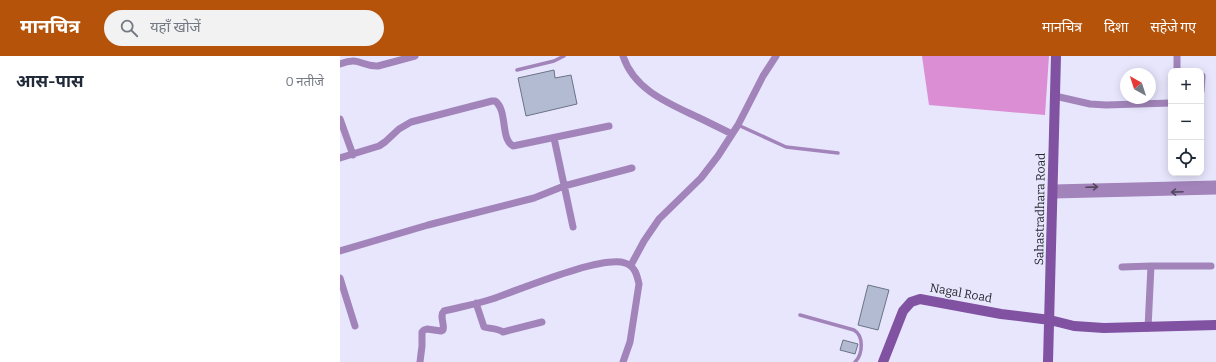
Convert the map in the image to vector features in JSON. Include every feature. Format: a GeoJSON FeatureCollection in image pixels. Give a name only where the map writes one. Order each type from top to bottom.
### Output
{"type":"FeatureCollection","features":[{"type":"Feature","properties":{"kind":"street"},"geometry":{"type":"LineString","coordinates":[[340,64],[353,60],[371,66],[389,59],[415,56]]}},
{"type":"Feature","properties":{"kind":"street"},"geometry":{"type":"LineString","coordinates":[[623,56],[626,65],[638,83],[659,99],[732,134]]}},
{"type":"Feature","properties":{"kind":"street"},"geometry":{"type":"LineString","coordinates":[[631,265],[644,241],[659,219],[700,178],[718,156],[738,125],[763,76],[776,56]]}},
{"type":"Feature","properties":{"kind":"street","name":"Sahastradhara Road"},"geometry":{"type":"LineString","coordinates":[[1048,362],[1056,56]]}},
{"type":"Feature","properties":{"kind":"street"},"geometry":{"type":"LineString","coordinates":[[1177,56],[1177,68]]}},
{"type":"Feature","properties":{"kind":"street"},"geometry":{"type":"LineString","coordinates":[[1055,96],[1090,104],[1168,103]]}},
{"type":"Feature","properties":{"kind":"street"},"geometry":{"type":"LineString","coordinates":[[340,158],[353,155],[385,142],[399,129],[411,122],[492,101],[495,101],[500,107],[508,141],[513,146],[609,126]]}},
{"type":"Feature","properties":{"kind":"street"},"geometry":{"type":"LineString","coordinates":[[340,119],[353,155]]}},
{"type":"Feature","properties":{"kind":"street"},"geometry":{"type":"LineString","coordinates":[[554,138],[573,227]]}},
{"type":"Feature","properties":{"kind":"street"},"geometry":{"type":"LineString","coordinates":[[340,251],[435,223],[534,198],[564,186],[632,168]]}},
{"type":"Feature","properties":{"kind":"street"},"geometry":{"type":"LineString","coordinates":[[1053,192],[1216,184]]}},
{"type":"Feature","properties":{"kind":"street"},"geometry":{"type":"LineString","coordinates":[[1053,192],[1216,191]]}},
{"type":"Feature","properties":{"kind":"street"},"geometry":{"type":"LineString","coordinates":[[420,362],[422,332],[424,330],[443,330],[442,315],[444,311],[491,299],[567,273],[602,263],[623,262],[631,265],[638,276],[639,284],[630,342],[623,362]]}},
{"type":"Feature","properties":{"kind":"street"},"geometry":{"type":"LineString","coordinates":[[1148,328],[1151,266]]}},
{"type":"Feature","properties":{"kind":"street"},"geometry":{"type":"LineString","coordinates":[[1122,267],[1211,266]]}},
{"type":"Feature","properties":{"kind":"street"},"geometry":{"type":"LineString","coordinates":[[340,278],[355,326]]}},
{"type":"Feature","properties":{"kind":"street","name":"Nagal Road"},"geometry":{"type":"LineString","coordinates":[[883,362],[903,311],[911,302],[920,299],[1001,314],[1050,320],[1074,326],[1148,328],[1216,325]]}},
{"type":"Feature","properties":{"kind":"street"},"geometry":{"type":"LineString","coordinates":[[476,303],[482,324],[487,328],[500,329],[503,332],[542,322]]}},
{"type":"Feature","properties":{"kind":"lane"},"geometry":{"type":"LineString","coordinates":[[517,70],[554,61],[564,56]]}},
{"type":"Feature","properties":{"kind":"lane"},"geometry":{"type":"LineString","coordinates":[[738,125],[786,148],[838,153]]}},
{"type":"Feature","properties":{"kind":"lane"},"geometry":{"type":"LineString","coordinates":[[800,315],[854,330],[859,333],[861,338],[860,355],[855,362]]}},
{"type":"Feature","properties":{"kind":"shaded area"},"geometry":{"type":"Polygon","coordinates":[[[922,56],[1049,56],[1045,115],[929,105],[922,56]]]}},
{"type":"Feature","properties":{"kind":"building"},"geometry":{"type":"Polygon","coordinates":[[[554,70],[555,78],[571,75],[577,104],[526,116],[518,78],[554,70]]]}},
{"type":"Feature","properties":{"kind":"building"},"geometry":{"type":"Polygon","coordinates":[[[868,285],[889,290],[878,330],[858,325],[868,285]]]}},
{"type":"Feature","properties":{"kind":"building"},"geometry":{"type":"Polygon","coordinates":[[[843,340],[858,344],[855,354],[840,350],[843,340]]]}}]}
